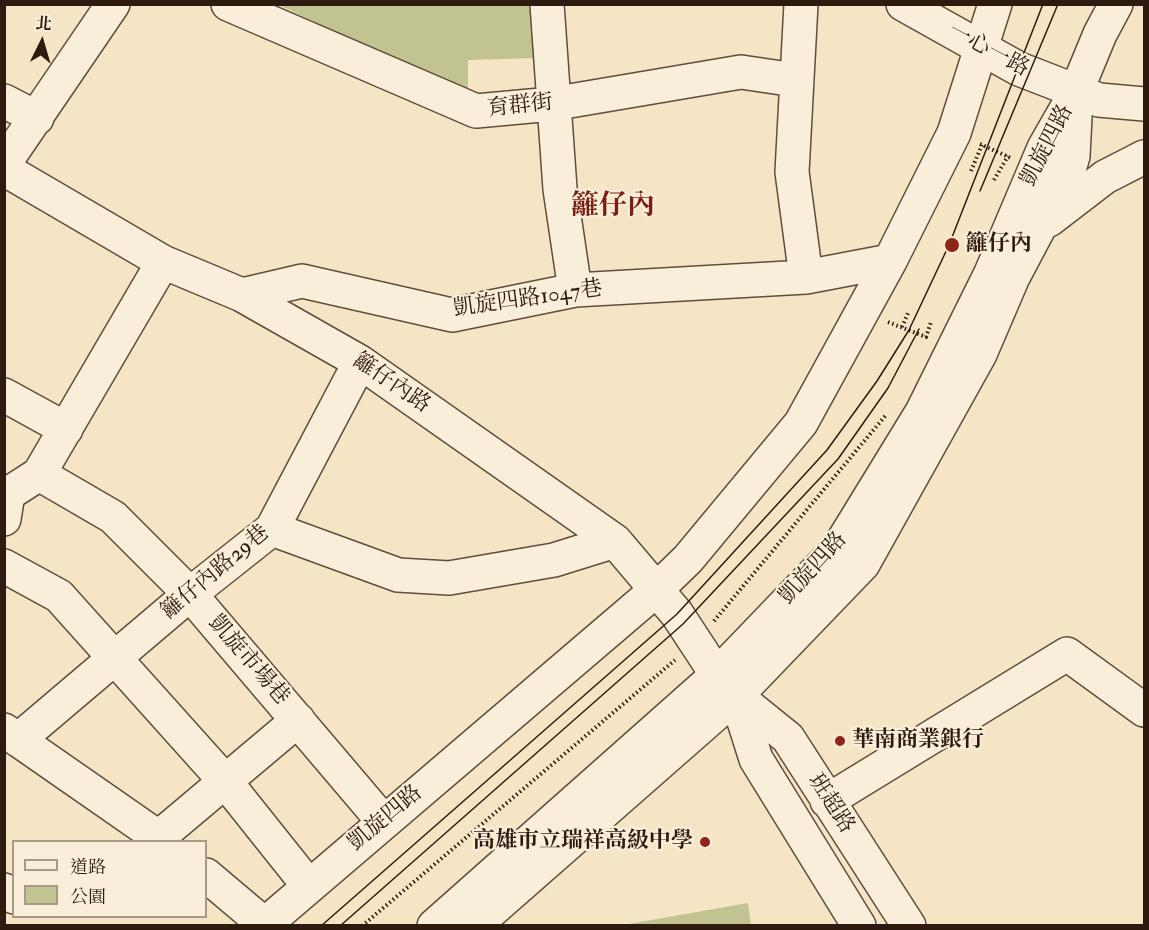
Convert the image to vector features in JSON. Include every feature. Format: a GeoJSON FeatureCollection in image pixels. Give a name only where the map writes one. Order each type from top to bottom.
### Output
{"type":"FeatureCollection","features":[{"type":"Feature","properties":{"kind":"street"},"geometry":{"type":"LineString","coordinates":[[4,164],[113,4]]}},
{"type":"Feature","properties":{"kind":"street","name":"育群街"},"geometry":{"type":"LineString","coordinates":[[228,4],[476,111],[552,104],[741,72],[795,80]]}},
{"type":"Feature","properties":{"kind":"street"},"geometry":{"type":"LineString","coordinates":[[547,4],[552,104],[560,189],[575,290]]}},
{"type":"Feature","properties":{"kind":"street"},"geometry":{"type":"LineString","coordinates":[[801,4],[795,80],[792,172],[806,277]]}},
{"type":"Feature","properties":{"kind":"street","name":"一心一路"},"geometry":{"type":"LineString","coordinates":[[903,4],[1019,69],[1107,102],[1144,104]]}},
{"type":"Feature","properties":{"kind":"street","name":"凱旋四路"},"geometry":{"type":"LineString","coordinates":[[263,925],[655,591],[688,559],[801,423],[891,261],[968,140],[981,49],[994,4]]}},
{"type":"Feature","properties":{"kind":"street"},"geometry":{"type":"LineString","coordinates":[[1076,92],[1100,34],[1116,4]]}},
{"type":"Feature","properties":{"kind":"street","name":"凱旋四路"},"geometry":{"type":"LineString","coordinates":[[474,926],[727,685],[863,564],[980,354],[1013,277],[1043,225],[1068,173],[1073,156],[1076,92]]}},
{"type":"Feature","properties":{"kind":"street","name":"凱旋四路"},"geometry":{"type":"LineString","coordinates":[[434,926],[727,685],[838,549],[921,411],[991,273],[1044,148],[1076,92]]}},
{"type":"Feature","properties":{"kind":"street"},"geometry":{"type":"LineString","coordinates":[[4,101],[37,118]]}},
{"type":"Feature","properties":{"kind":"street"},"geometry":{"type":"LineString","coordinates":[[1043,225],[1105,177],[1144,157]]}},
{"type":"Feature","properties":{"kind":"street","name":"籬仔內路"},"geometry":{"type":"LineString","coordinates":[[4,169],[164,262],[242,295],[360,362],[615,541],[655,591],[677,614],[727,685]]}},
{"type":"Feature","properties":{"kind":"street","name":"凱旋四路1047巷"},"geometry":{"type":"LineString","coordinates":[[242,295],[302,281],[452,315],[575,290],[806,277],[891,261]]}},
{"type":"Feature","properties":{"kind":"street"},"geometry":{"type":"LineString","coordinates":[[4,519],[8,494],[39,474],[164,262]]}},
{"type":"Feature","properties":{"kind":"street","name":"籬仔內路29巷"},"geometry":{"type":"LineString","coordinates":[[11,735],[114,660],[190,594],[272,529],[360,362]]}},
{"type":"Feature","properties":{"kind":"street"},"geometry":{"type":"LineString","coordinates":[[4,394],[66,429]]}},
{"type":"Feature","properties":{"kind":"street","name":"凱旋市場巷"},"geometry":{"type":"LineString","coordinates":[[39,474],[114,517],[190,594],[383,821]]}},
{"type":"Feature","properties":{"kind":"street"},"geometry":{"type":"LineString","coordinates":[[272,529],[398,575],[449,578],[554,560],[615,541]]}},
{"type":"Feature","properties":{"kind":"street"},"geometry":{"type":"LineString","coordinates":[[4,566],[59,596],[114,660],[225,781],[308,885]]}},
{"type":"Feature","properties":{"kind":"street"},"geometry":{"type":"LineString","coordinates":[[827,801],[1067,654],[1144,710]]}},
{"type":"Feature","properties":{"kind":"street","name":"班超路"},"geometry":{"type":"LineString","coordinates":[[727,685],[788,738],[909,926]]}},
{"type":"Feature","properties":{"kind":"street","name":"班超路"},"geometry":{"type":"LineString","coordinates":[[727,685],[756,759],[858,926]]}},
{"type":"Feature","properties":{"kind":"street"},"geometry":{"type":"LineString","coordinates":[[11,735],[162,839],[225,781],[298,720]]}},
{"type":"Feature","properties":{"kind":"street"},"geometry":{"type":"LineString","coordinates":[[207,876],[263,925]]}},
{"type":"Feature","properties":{"kind":"path"},"geometry":{"type":"LineString","coordinates":[[971,171],[968,140],[1015,159]]}},
{"type":"Feature","properties":{"kind":"path"},"geometry":{"type":"LineString","coordinates":[[994,180],[1008,156]]}},
{"type":"Feature","properties":{"kind":"path"},"geometry":{"type":"LineString","coordinates":[[862,311],[926,337],[931,322]]}},
{"type":"Feature","properties":{"kind":"path"},"geometry":{"type":"LineString","coordinates":[[902,327],[908,313]]}},
{"type":"Feature","properties":{"kind":"path"},"geometry":{"type":"LineString","coordinates":[[930,343],[935,332]]}},
{"type":"Feature","properties":{"kind":"path"},"geometry":{"type":"LineString","coordinates":[[362,926],[696,642],[893,406]]}},
{"type":"Feature","properties":{"kind":"green space"},"geometry":{"type":"Polygon","coordinates":[[[279,5],[537,5],[536,58],[468,60],[468,94],[279,5]]]}},
{"type":"Feature","properties":{"kind":"green space"},"geometry":{"type":"Polygon","coordinates":[[[748,903],[751,925],[623,925],[748,903]]]}},
{"type":"Feature","properties":{"kind":"tram line"},"geometry":{"type":"LineString","coordinates":[[321,926],[677,614],[827,450],[877,381],[909,330],[949,245],[1043,4]]}},
{"type":"Feature","properties":{"kind":"tram line"},"geometry":{"type":"LineString","coordinates":[[980,191],[1058,4]]}},
{"type":"Feature","properties":{"kind":"tram line"},"geometry":{"type":"LineString","coordinates":[[340,926],[683,624],[838,459],[888,388],[919,329]]}},
{"type":"Feature","properties":{"kind":"place","name":"籬仔內"},"geometry":{"type":"Point","coordinates":[952,245]}},
{"type":"Feature","properties":{"kind":"place","name":"華南商業銀行"},"geometry":{"type":"Point","coordinates":[840,741]}},
{"type":"Feature","properties":{"kind":"place","name":"高雄市立瑞祥高級中學"},"geometry":{"type":"Point","coordinates":[705,842]}},
{"type":"Feature","properties":{"kind":"district","name":"籬仔內"},"geometry":{"type":"Point","coordinates":[613,208]}}]}
